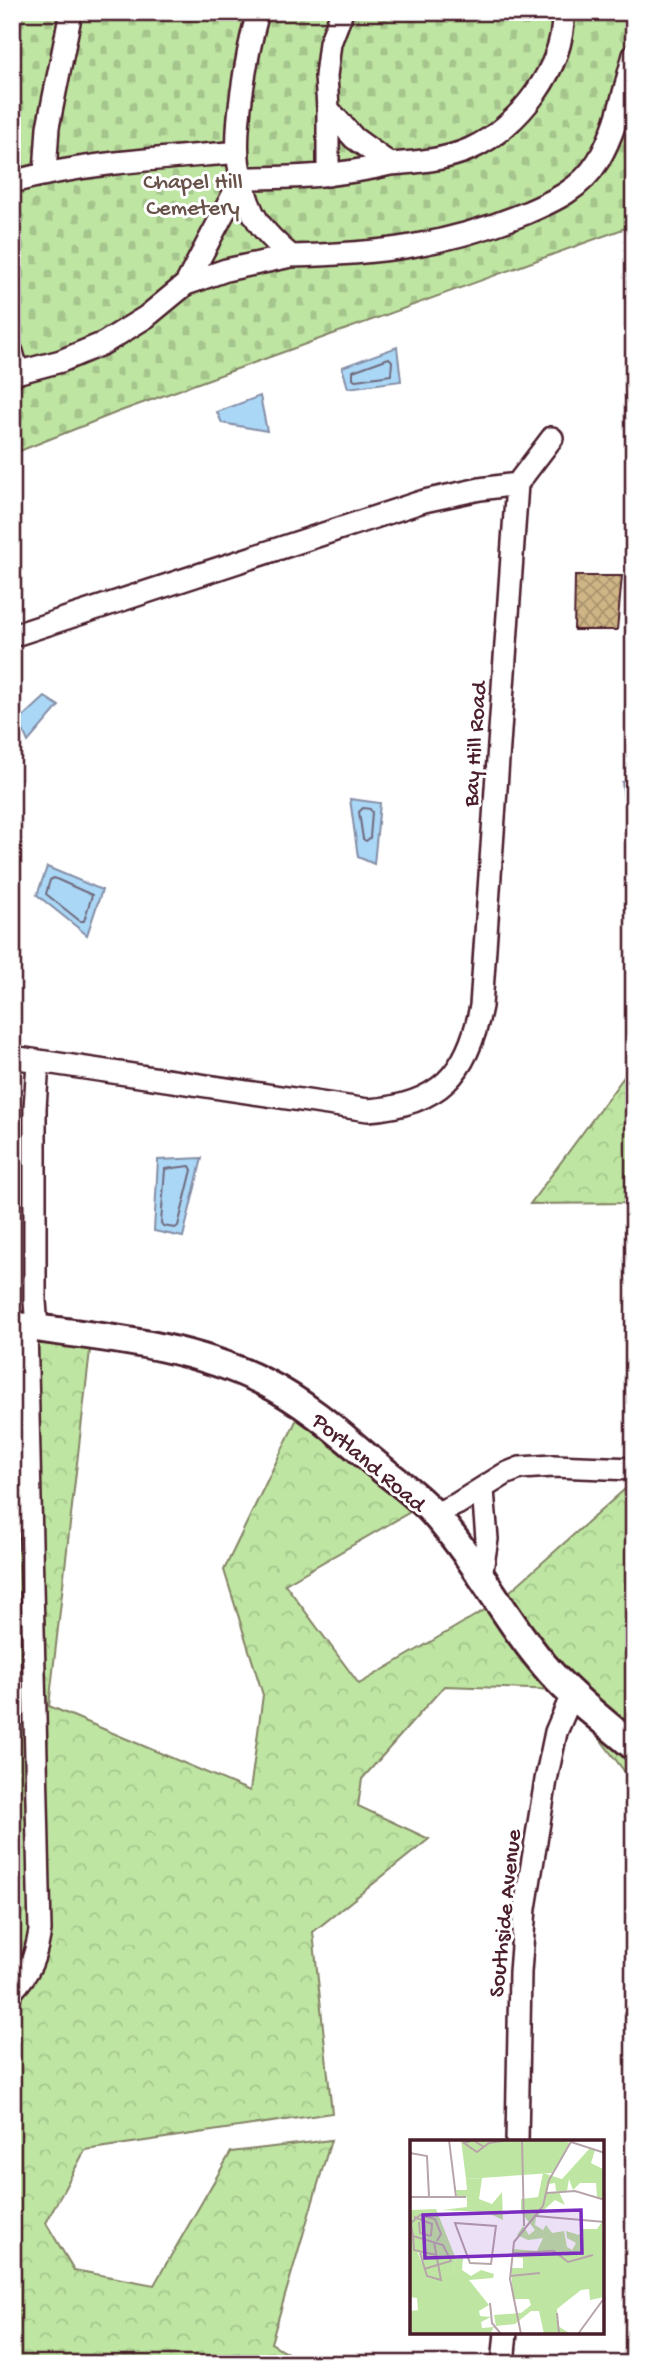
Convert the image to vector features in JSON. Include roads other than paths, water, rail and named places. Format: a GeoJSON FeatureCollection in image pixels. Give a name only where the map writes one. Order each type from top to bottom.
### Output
{"type":"FeatureCollection","features":[{"type":"Feature","properties":{"kind":"street"},"geometry":{"type":"LineString","coordinates":[[46,173],[48,127],[71,12]]}},
{"type":"Feature","properties":{"kind":"street"},"geometry":{"type":"LineString","coordinates":[[258,12],[250,41],[244,82],[237,165],[246,202],[256,220],[264,232],[291,256]]}},
{"type":"Feature","properties":{"kind":"street"},"geometry":{"type":"LineString","coordinates":[[328,175],[326,76],[330,43],[342,12]]}},
{"type":"Feature","properties":{"kind":"street"},"geometry":{"type":"LineString","coordinates":[[242,178],[328,175],[390,164],[426,161],[453,155],[486,140],[527,104],[541,86],[551,67],[564,28],[563,12]]}},
{"type":"Feature","properties":{"kind":"street"},"geometry":{"type":"LineString","coordinates":[[14,366],[61,360],[104,343],[146,317],[186,284],[226,270],[291,256],[359,254],[459,237],[504,222],[570,191],[586,177],[606,145],[634,55]]}},
{"type":"Feature","properties":{"kind":"street"},"geometry":{"type":"LineString","coordinates":[[328,109],[354,138],[390,164]]}},
{"type":"Feature","properties":{"kind":"street"},"geometry":{"type":"LineString","coordinates":[[12,182],[46,173],[152,159],[238,154]]}},
{"type":"Feature","properties":{"kind":"street"},"geometry":{"type":"LineString","coordinates":[[186,284],[242,178]]}},
{"type":"Feature","properties":{"kind":"street"},"geometry":{"type":"LineString","coordinates":[[12,636],[424,501],[517,484],[552,438]]}},
{"type":"Feature","properties":{"kind":"street","name":"Bay Hill Road"},"geometry":{"type":"LineString","coordinates":[[12,1057],[368,1110],[396,1108],[419,1100],[440,1087],[455,1071],[467,1055],[476,1032],[481,1006],[517,484]]}},
{"type":"Feature","properties":{"kind":"street"},"geometry":{"type":"LineString","coordinates":[[12,1991],[29,1972],[36,1956],[40,1931],[25,1327],[35,1301],[35,1108],[38,1062]]}},
{"type":"Feature","properties":{"kind":"street","name":"Portland Road"},"geometry":{"type":"LineString","coordinates":[[25,1327],[144,1344],[184,1353],[264,1382],[324,1420],[435,1514],[550,1672],[572,1695],[634,1747]]}},
{"type":"Feature","properties":{"kind":"street"},"geometry":{"type":"LineString","coordinates":[[435,1514],[483,1490],[505,1474],[532,1466],[634,1469]]}},
{"type":"Feature","properties":{"kind":"street"},"geometry":{"type":"LineString","coordinates":[[481,1576],[487,1539],[483,1490]]}},
{"type":"Feature","properties":{"kind":"street","name":"Southside Avenue"},"geometry":{"type":"LineString","coordinates":[[517,2140],[520,1972],[525,1908],[556,1732],[572,1695]]}},
{"type":"Feature","properties":{"kind":"street"},"geometry":{"type":"LineString","coordinates":[[503,2364],[506,2334]]}},
{"type":"Feature","properties":{"kind":"water"},"geometry":{"type":"Polygon","coordinates":[[[397,347],[401,381],[348,388],[342,367],[397,347]]]}},
{"type":"Feature","properties":{"kind":"water"},"geometry":{"type":"Polygon","coordinates":[[[260,396],[267,431],[222,423],[217,412],[260,396]]]}},
{"type":"Feature","properties":{"kind":"water"},"geometry":{"type":"Polygon","coordinates":[[[45,697],[59,706],[28,742],[19,721],[45,697]]]}},
{"type":"Feature","properties":{"kind":"water"},"geometry":{"type":"Polygon","coordinates":[[[622,782],[634,783],[634,819],[626,817],[622,782]]]}},
{"type":"Feature","properties":{"kind":"water"},"geometry":{"type":"Polygon","coordinates":[[[350,799],[380,803],[374,864],[358,857],[350,799]]]}},
{"type":"Feature","properties":{"kind":"water"},"geometry":{"type":"Polygon","coordinates":[[[47,867],[102,890],[87,935],[37,895],[47,867]]]}},
{"type":"Feature","properties":{"kind":"water"},"geometry":{"type":"Polygon","coordinates":[[[202,1158],[183,1237],[154,1231],[158,1160],[202,1158]]]}},
{"type":"Feature","properties":{"kind":"park label","name":"Chapel Hill Cemetery"},"geometry":{"type":"Point","coordinates":[193,193]}}]}
